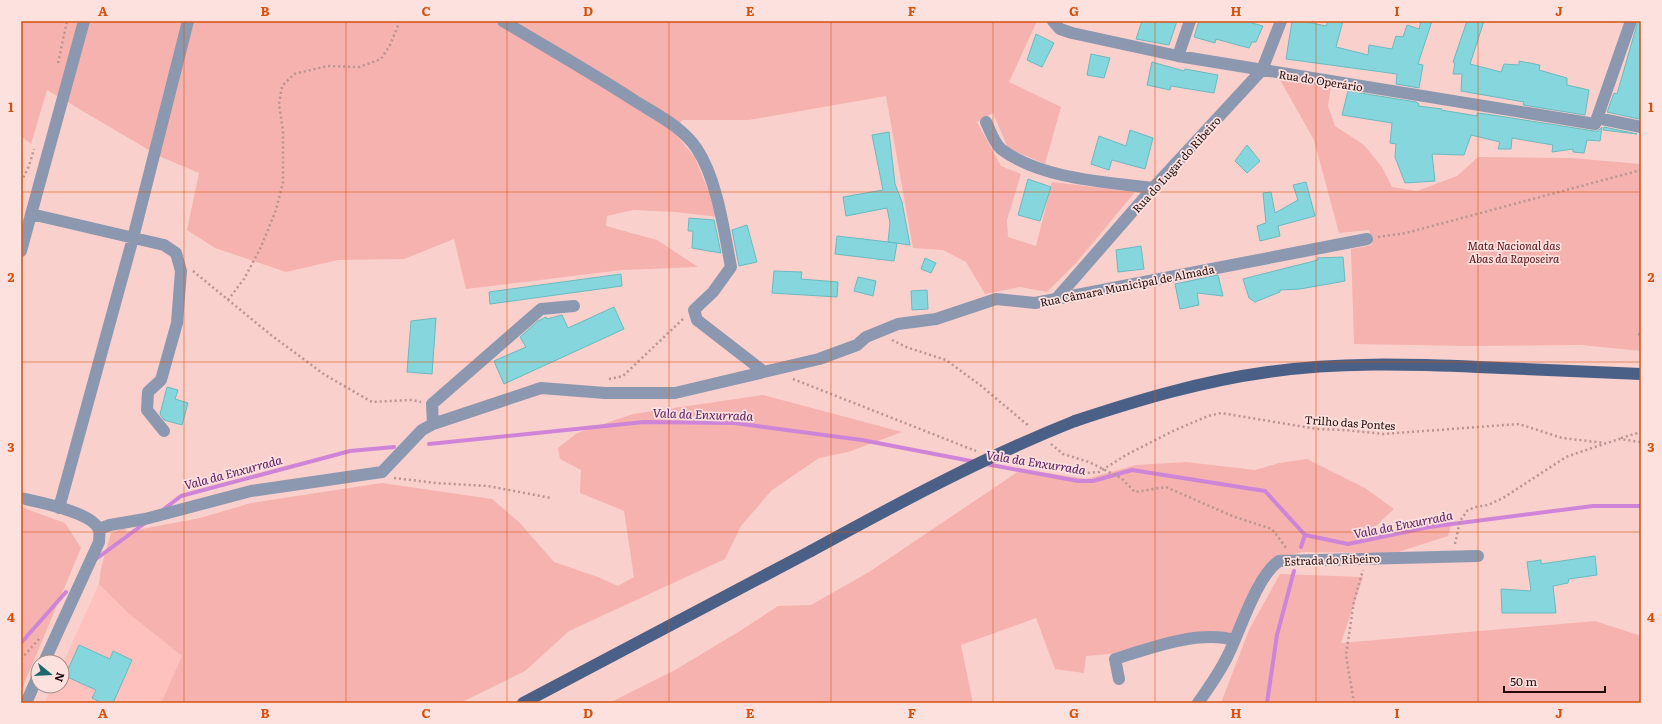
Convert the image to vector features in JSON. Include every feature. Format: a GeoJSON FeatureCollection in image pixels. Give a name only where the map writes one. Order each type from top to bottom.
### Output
{"type":"FeatureCollection","features":[{"type":"Feature","properties":{"kind":"main road"},"geometry":{"type":"LineString","coordinates":[[523,703],[811,551],[900,502],[1002,452],[1075,421],[1117,407],[1186,388],[1268,372],[1330,366],[1392,363],[1641,374]]}},
{"type":"Feature","properties":{"kind":"street"},"geometry":{"type":"LineString","coordinates":[[21,251],[84,21]]}},
{"type":"Feature","properties":{"kind":"street"},"geometry":{"type":"LineString","coordinates":[[59,508],[133,238],[188,21]]}},
{"type":"Feature","properties":{"kind":"street"},"geometry":{"type":"LineString","coordinates":[[503,21],[683,131],[697,149],[708,171],[723,224],[731,267],[713,292],[694,310],[697,320],[763,371]]}},
{"type":"Feature","properties":{"kind":"street","name":"Rua do Operário"},"geometry":{"type":"LineString","coordinates":[[1053,21],[1060,29],[1072,33],[1178,56],[1641,127]]}},
{"type":"Feature","properties":{"kind":"street"},"geometry":{"type":"LineString","coordinates":[[1178,56],[1190,21]]}},
{"type":"Feature","properties":{"kind":"street","name":"Rua do Lugar do Ribeiro"},"geometry":{"type":"LineString","coordinates":[[1057,298],[1153,188],[1262,70],[1281,21]]}},
{"type":"Feature","properties":{"kind":"street"},"geometry":{"type":"LineString","coordinates":[[1596,121],[1631,21]]}},
{"type":"Feature","properties":{"kind":"street"},"geometry":{"type":"LineString","coordinates":[[986,122],[1000,148],[1037,169],[1083,179],[1153,188]]}},
{"type":"Feature","properties":{"kind":"street"},"geometry":{"type":"LineString","coordinates":[[31,214],[164,246],[176,253],[181,271],[177,323],[161,380],[148,392],[147,410],[164,432]]}},
{"type":"Feature","properties":{"kind":"street","name":"Rua Câmara Municipal de Almada"},"geometry":{"type":"LineString","coordinates":[[382,472],[422,430],[433,424],[541,388],[605,393],[675,393],[819,359],[857,345],[866,337],[898,324],[936,319],[975,305],[996,300],[1035,303],[1367,239]]}},
{"type":"Feature","properties":{"kind":"street"},"geometry":{"type":"LineString","coordinates":[[433,424],[432,404],[541,310],[574,306]]}},
{"type":"Feature","properties":{"kind":"street"},"geometry":{"type":"LineString","coordinates":[[98,529],[251,491],[382,472]]}},
{"type":"Feature","properties":{"kind":"street"},"geometry":{"type":"LineString","coordinates":[[21,498],[59,508],[90,520],[98,529],[100,542],[48,654]]}},
{"type":"Feature","properties":{"kind":"street","name":"Estrada do Ribeiro"},"geometry":{"type":"LineString","coordinates":[[1198,703],[1215,679],[1262,580],[1272,566],[1279,561],[1295,559],[1478,556]]}},
{"type":"Feature","properties":{"kind":"street"},"geometry":{"type":"LineString","coordinates":[[1119,679],[1115,660],[1153,647],[1189,640],[1222,637],[1234,640]]}},
{"type":"Feature","properties":{"kind":"path"},"geometry":{"type":"LineString","coordinates":[[56,70],[67,21]]}},
{"type":"Feature","properties":{"kind":"path"},"geometry":{"type":"LineString","coordinates":[[228,300],[244,279],[260,249],[276,210],[282,182],[283,131],[279,104],[282,86],[294,74],[327,66],[359,67],[381,59],[390,45],[400,21]]}},
{"type":"Feature","properties":{"kind":"path"},"geometry":{"type":"LineString","coordinates":[[21,182],[29,166],[35,146]]}},
{"type":"Feature","properties":{"kind":"path"},"geometry":{"type":"LineString","coordinates":[[1367,239],[1406,233],[1641,170]]}},
{"type":"Feature","properties":{"kind":"path"},"geometry":{"type":"LineString","coordinates":[[179,265],[186,264],[271,335],[325,375],[372,402],[412,400],[432,404]]}},
{"type":"Feature","properties":{"kind":"path"},"geometry":{"type":"LineString","coordinates":[[602,381],[623,376],[666,333],[694,310]]}},
{"type":"Feature","properties":{"kind":"path"},"geometry":{"type":"LineString","coordinates":[[878,332],[906,348],[946,360],[980,385],[1034,430]]}},
{"type":"Feature","properties":{"kind":"path"},"geometry":{"type":"LineString","coordinates":[[790,378],[977,451]]}},
{"type":"Feature","properties":{"kind":"path","name":"Trilho das Pontes"},"geometry":{"type":"LineString","coordinates":[[1105,469],[1126,455],[1179,428],[1208,416],[1221,413],[1317,429],[1383,434],[1519,424],[1562,438],[1605,443]]}},
{"type":"Feature","properties":{"kind":"path"},"geometry":{"type":"LineString","coordinates":[[1458,534],[1460,521],[1467,511],[1475,507],[1488,505],[1503,498],[1566,458],[1605,443],[1641,432]]}},
{"type":"Feature","properties":{"kind":"path"},"geometry":{"type":"LineString","coordinates":[[1045,439],[1063,454],[1105,469],[1121,478],[1135,492],[1166,487],[1235,518],[1272,529],[1295,559]]}},
{"type":"Feature","properties":{"kind":"path"},"geometry":{"type":"LineString","coordinates":[[1617,440],[1641,442]]}},
{"type":"Feature","properties":{"kind":"path"},"geometry":{"type":"LineString","coordinates":[[1007,460],[1045,464],[1086,473],[1099,472],[1105,469]]}},
{"type":"Feature","properties":{"kind":"path"},"geometry":{"type":"LineString","coordinates":[[382,472],[395,478],[488,486],[551,498]]}},
{"type":"Feature","properties":{"kind":"path"},"geometry":{"type":"LineString","coordinates":[[1354,703],[1346,655],[1354,601],[1364,570],[1364,558]]}},
{"type":"Feature","properties":{"kind":"shaded area"},"geometry":{"type":"Polygon","coordinates":[[[99,584],[127,612],[182,656],[161,703],[45,703],[49,694],[70,694],[70,654],[67,654],[99,584]]]}},
{"type":"Feature","properties":{"kind":"green space"},"geometry":{"type":"Polygon","coordinates":[[[21,21],[1037,21],[1009,82],[1061,107],[1045,164],[1008,148],[993,113],[977,122],[1001,166],[1021,174],[1007,220],[1008,237],[1036,246],[1052,182],[1135,192],[1076,263],[1047,292],[1020,287],[985,294],[966,262],[943,250],[913,248],[886,96],[749,120],[682,120],[674,132],[695,158],[719,217],[675,212],[633,210],[607,216],[606,226],[657,240],[698,267],[622,270],[466,289],[454,239],[404,259],[338,260],[286,272],[215,248],[187,230],[199,173],[159,156],[47,90],[31,144],[21,136],[21,21]]]}},
{"type":"Feature","properties":{"kind":"green space","name":"Mata Nacional das Abas da Raposeira"},"geometry":{"type":"Polygon","coordinates":[[[1279,78],[1331,86],[1328,106],[1335,126],[1364,145],[1382,167],[1392,187],[1417,191],[1457,176],[1478,157],[1571,158],[1641,164],[1641,351],[1581,345],[1470,346],[1354,344],[1351,249],[1372,245],[1369,230],[1339,233],[1314,140],[1279,78]]]}},
{"type":"Feature","properties":{"kind":"green space"},"geometry":{"type":"Polygon","coordinates":[[[763,395],[902,432],[848,452],[819,458],[772,490],[741,526],[725,559],[569,631],[525,671],[460,703],[161,703],[182,656],[127,612],[99,584],[101,568],[111,533],[125,528],[126,532],[200,518],[251,503],[382,483],[492,499],[520,523],[554,562],[598,577],[618,586],[634,577],[624,511],[580,493],[581,470],[560,459],[558,448],[577,433],[633,414],[763,395]]]}},
{"type":"Feature","properties":{"kind":"green space"},"geometry":{"type":"Polygon","coordinates":[[[1307,459],[1365,488],[1394,509],[1366,535],[1453,518],[1448,536],[1395,553],[1302,552],[1272,561],[1232,633],[1200,634],[1109,654],[1086,656],[1084,673],[1055,669],[1036,618],[961,645],[973,703],[609,703],[675,670],[778,606],[811,605],[869,572],[1022,469],[1086,479],[1136,465],[1186,462],[1255,470],[1279,463],[1307,459]]]}},
{"type":"Feature","properties":{"kind":"green space"},"geometry":{"type":"Polygon","coordinates":[[[21,507],[65,523],[81,548],[37,654],[30,654],[30,670],[21,691],[21,507]]]}},
{"type":"Feature","properties":{"kind":"green space"},"geometry":{"type":"Polygon","coordinates":[[[1280,574],[1363,577],[1341,643],[1595,621],[1641,636],[1641,703],[1221,703],[1249,630],[1280,574]]]}},
{"type":"Feature","properties":{"kind":"building"},"geometry":{"type":"Polygon","coordinates":[[[1142,21],[1177,21],[1169,45],[1136,39],[1142,21]]]}},
{"type":"Feature","properties":{"kind":"building"},"geometry":{"type":"Polygon","coordinates":[[[1199,21],[1245,21],[1263,26],[1256,42],[1252,42],[1249,48],[1216,39],[1215,43],[1194,37],[1199,21]]]}},
{"type":"Feature","properties":{"kind":"building"},"geometry":{"type":"Polygon","coordinates":[[[1292,21],[1302,21],[1326,26],[1328,21],[1343,21],[1336,47],[1368,55],[1369,45],[1392,49],[1396,36],[1403,37],[1407,25],[1419,29],[1421,21],[1432,21],[1418,64],[1423,65],[1419,88],[1396,84],[1397,74],[1286,59],[1292,21]]]}},
{"type":"Feature","properties":{"kind":"building"},"geometry":{"type":"Polygon","coordinates":[[[1467,21],[1484,21],[1470,64],[1501,72],[1504,64],[1519,65],[1519,61],[1540,65],[1539,70],[1567,78],[1567,85],[1589,90],[1585,115],[1523,105],[1524,102],[1461,91],[1462,74],[1453,74],[1455,63],[1453,62],[1467,21]]]}},
{"type":"Feature","properties":{"kind":"building"},"geometry":{"type":"Polygon","coordinates":[[[1638,21],[1641,21],[1641,99],[1639,119],[1607,112],[1614,93],[1617,94],[1638,21]]]}},
{"type":"Feature","properties":{"kind":"building"},"geometry":{"type":"Polygon","coordinates":[[[1036,34],[1054,43],[1042,67],[1027,60],[1036,34]]]}},
{"type":"Feature","properties":{"kind":"building"},"geometry":{"type":"Polygon","coordinates":[[[1091,54],[1110,58],[1104,78],[1087,75],[1091,54]]]}},
{"type":"Feature","properties":{"kind":"building"},"geometry":{"type":"Polygon","coordinates":[[[1152,62],[1184,71],[1185,69],[1218,75],[1214,93],[1171,86],[1170,90],[1147,85],[1152,62]]]}},
{"type":"Feature","properties":{"kind":"building"},"geometry":{"type":"Polygon","coordinates":[[[1348,91],[1416,102],[1419,104],[1418,106],[1477,116],[1477,113],[1486,114],[1594,131],[1598,131],[1602,127],[1600,141],[1587,140],[1584,153],[1573,152],[1573,149],[1552,152],[1553,145],[1512,138],[1511,149],[1498,149],[1500,142],[1471,135],[1464,155],[1432,154],[1435,181],[1405,183],[1395,157],[1396,144],[1390,143],[1392,123],[1342,115],[1348,91]]]}},
{"type":"Feature","properties":{"kind":"building"},"geometry":{"type":"Polygon","coordinates":[[[1604,127],[1637,134],[1603,130],[1604,127]]]}},
{"type":"Feature","properties":{"kind":"building"},"geometry":{"type":"Polygon","coordinates":[[[1130,130],[1153,138],[1145,169],[1112,160],[1109,170],[1091,164],[1099,136],[1126,146],[1130,130]]]}},
{"type":"Feature","properties":{"kind":"building"},"geometry":{"type":"Polygon","coordinates":[[[889,132],[895,184],[902,202],[910,245],[888,242],[890,223],[887,208],[846,216],[843,197],[883,190],[872,135],[889,132]]]}},
{"type":"Feature","properties":{"kind":"building"},"geometry":{"type":"Polygon","coordinates":[[[1247,145],[1260,161],[1247,173],[1235,161],[1247,145]]]}},
{"type":"Feature","properties":{"kind":"building"},"geometry":{"type":"Polygon","coordinates":[[[1028,179],[1051,187],[1040,221],[1018,215],[1028,179]]]}},
{"type":"Feature","properties":{"kind":"building"},"geometry":{"type":"Polygon","coordinates":[[[1306,182],[1315,216],[1278,226],[1280,236],[1260,241],[1257,226],[1266,223],[1263,193],[1271,192],[1275,213],[1298,200],[1293,185],[1306,182]]]}},
{"type":"Feature","properties":{"kind":"building"},"geometry":{"type":"Polygon","coordinates":[[[689,218],[714,220],[721,253],[692,248],[693,231],[688,231],[689,218]]]}},
{"type":"Feature","properties":{"kind":"building"},"geometry":{"type":"Polygon","coordinates":[[[747,225],[757,262],[739,266],[732,230],[747,225]]]}},
{"type":"Feature","properties":{"kind":"building"},"geometry":{"type":"Polygon","coordinates":[[[837,236],[897,243],[894,261],[835,254],[837,236]]]}},
{"type":"Feature","properties":{"kind":"building"},"geometry":{"type":"Polygon","coordinates":[[[1141,246],[1144,269],[1118,272],[1116,250],[1141,246]]]}},
{"type":"Feature","properties":{"kind":"building"},"geometry":{"type":"Polygon","coordinates":[[[1343,257],[1345,281],[1300,289],[1280,290],[1280,292],[1255,302],[1249,298],[1243,279],[1318,260],[1317,258],[1343,257]]]}},
{"type":"Feature","properties":{"kind":"building"},"geometry":{"type":"Polygon","coordinates":[[[925,258],[936,263],[931,273],[921,269],[925,258]]]}},
{"type":"Feature","properties":{"kind":"building"},"geometry":{"type":"Polygon","coordinates":[[[774,271],[802,272],[801,279],[838,282],[837,297],[772,293],[774,271]]]}},
{"type":"Feature","properties":{"kind":"building"},"geometry":{"type":"Polygon","coordinates":[[[621,274],[622,286],[490,304],[489,292],[621,274]]]}},
{"type":"Feature","properties":{"kind":"building"},"geometry":{"type":"Polygon","coordinates":[[[1218,275],[1223,296],[1197,293],[1199,305],[1180,309],[1175,284],[1218,275]]]}},
{"type":"Feature","properties":{"kind":"building"},"geometry":{"type":"Polygon","coordinates":[[[858,277],[876,281],[873,296],[854,291],[858,277]]]}},
{"type":"Feature","properties":{"kind":"building"},"geometry":{"type":"Polygon","coordinates":[[[927,290],[928,309],[912,310],[911,291],[927,290]]]}},
{"type":"Feature","properties":{"kind":"building"},"geometry":{"type":"Polygon","coordinates":[[[614,307],[624,329],[504,384],[494,361],[526,347],[520,337],[538,321],[546,317],[547,319],[562,315],[568,328],[614,307]]]}},
{"type":"Feature","properties":{"kind":"building"},"geometry":{"type":"Polygon","coordinates":[[[436,318],[432,374],[407,372],[411,321],[436,318]]]}},
{"type":"Feature","properties":{"kind":"building"},"geometry":{"type":"Polygon","coordinates":[[[167,387],[178,390],[175,399],[188,403],[182,425],[164,420],[160,414],[167,387]]]}},
{"type":"Feature","properties":{"kind":"building"},"geometry":{"type":"Polygon","coordinates":[[[1595,556],[1597,575],[1569,579],[1568,583],[1553,586],[1556,613],[1502,613],[1501,589],[1531,591],[1527,562],[1541,560],[1541,564],[1595,556]]]}},
{"type":"Feature","properties":{"kind":"building"},"geometry":{"type":"Polygon","coordinates":[[[79,645],[110,659],[113,651],[132,660],[113,703],[102,703],[92,698],[96,690],[70,678],[70,665],[79,645]]]}},
{"type":"Feature","properties":{"kind":"waterway","name":"Vala da Enxurrada"},"geometry":{"type":"LineString","coordinates":[[429,444],[644,422],[734,423],[862,440],[976,462]]}},
{"type":"Feature","properties":{"kind":"waterway","name":"Vala da Enxurrada"},"geometry":{"type":"LineString","coordinates":[[164,509],[181,496],[350,451],[394,447]]}},
{"type":"Feature","properties":{"kind":"waterway","name":"Vala da Enxurrada"},"geometry":{"type":"LineString","coordinates":[[986,464],[1078,481],[1093,481],[1132,470],[1265,491],[1305,535],[1348,544],[1429,527],[1593,506],[1641,506]]}},
{"type":"Feature","properties":{"kind":"waterway","name":"Vala da Enxurrada"},"geometry":{"type":"LineString","coordinates":[[96,559],[145,523]]}},
{"type":"Feature","properties":{"kind":"waterway"},"geometry":{"type":"LineString","coordinates":[[1301,547],[1305,535]]}},
{"type":"Feature","properties":{"kind":"waterway"},"geometry":{"type":"LineString","coordinates":[[1267,703],[1277,635],[1294,571]]}},
{"type":"Feature","properties":{"kind":"waterway","name":"Vala da Enxurrada"},"geometry":{"type":"LineString","coordinates":[[21,643],[66,592]]}}]}
